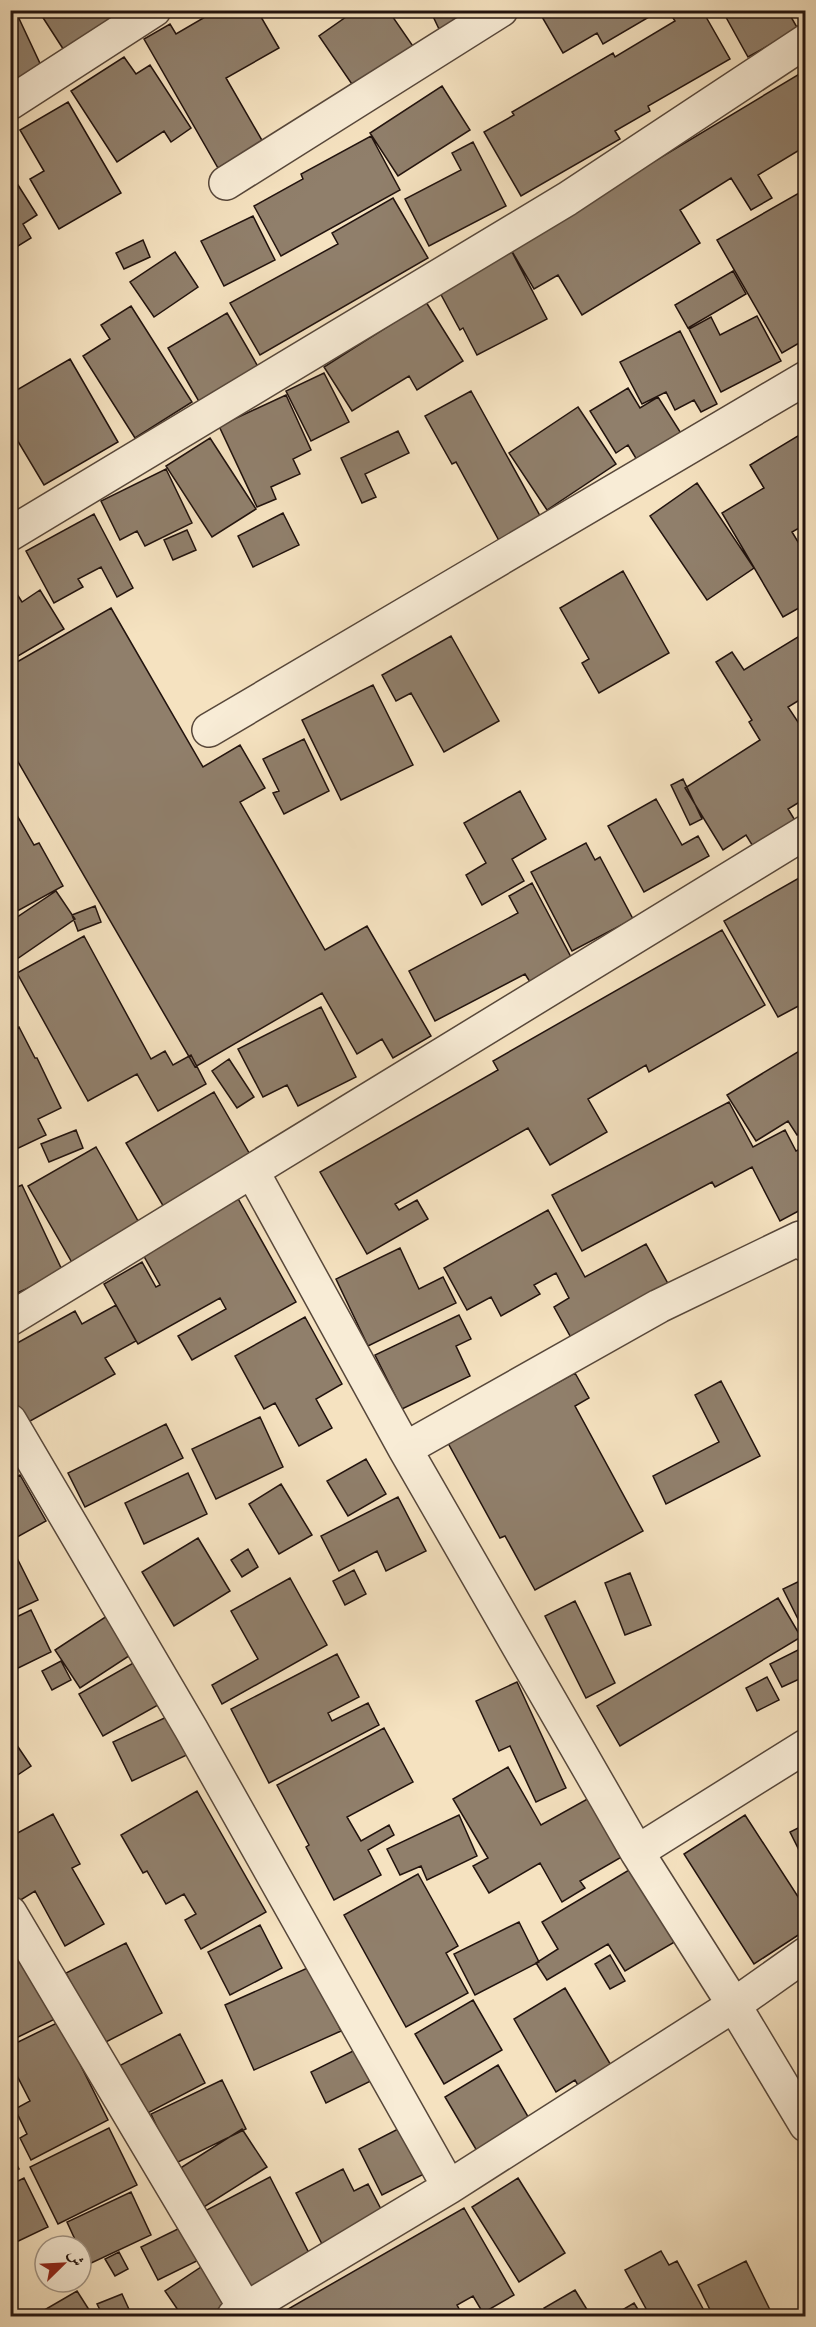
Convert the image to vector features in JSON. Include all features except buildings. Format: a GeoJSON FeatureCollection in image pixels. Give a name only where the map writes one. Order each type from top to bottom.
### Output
{"type":"FeatureCollection","features":[{"type":"Feature","properties":{"kind":"street"},"geometry":{"type":"LineString","coordinates":[[10,103],[154,10]]}},
{"type":"Feature","properties":{"kind":"street"},"geometry":{"type":"LineString","coordinates":[[226,183],[501,10]]}},
{"type":"Feature","properties":{"kind":"street"},"geometry":{"type":"LineString","coordinates":[[10,534],[567,199],[806,41]]}},
{"type":"Feature","properties":{"kind":"street"},"geometry":{"type":"LineString","coordinates":[[209,730],[806,378]]}},
{"type":"Feature","properties":{"kind":"street"},"geometry":{"type":"LineString","coordinates":[[10,1319],[806,832]]}},
{"type":"Feature","properties":{"kind":"street"},"geometry":{"type":"LineString","coordinates":[[252,1170],[405,1449],[637,1852],[734,2005],[806,2125]]}},
{"type":"Feature","properties":{"kind":"street"},"geometry":{"type":"LineString","coordinates":[[405,1449],[659,1306],[800,1238],[806,1245]]}},
{"type":"Feature","properties":{"kind":"street"},"geometry":{"type":"LineString","coordinates":[[10,1421],[191,1729],[449,2187]]}},
{"type":"Feature","properties":{"kind":"street"},"geometry":{"type":"LineString","coordinates":[[637,1852],[806,1746]]}},
{"type":"Feature","properties":{"kind":"street"},"geometry":{"type":"LineString","coordinates":[[10,1913],[240,2313],[449,2187],[734,2005],[806,1954]]}}]}
